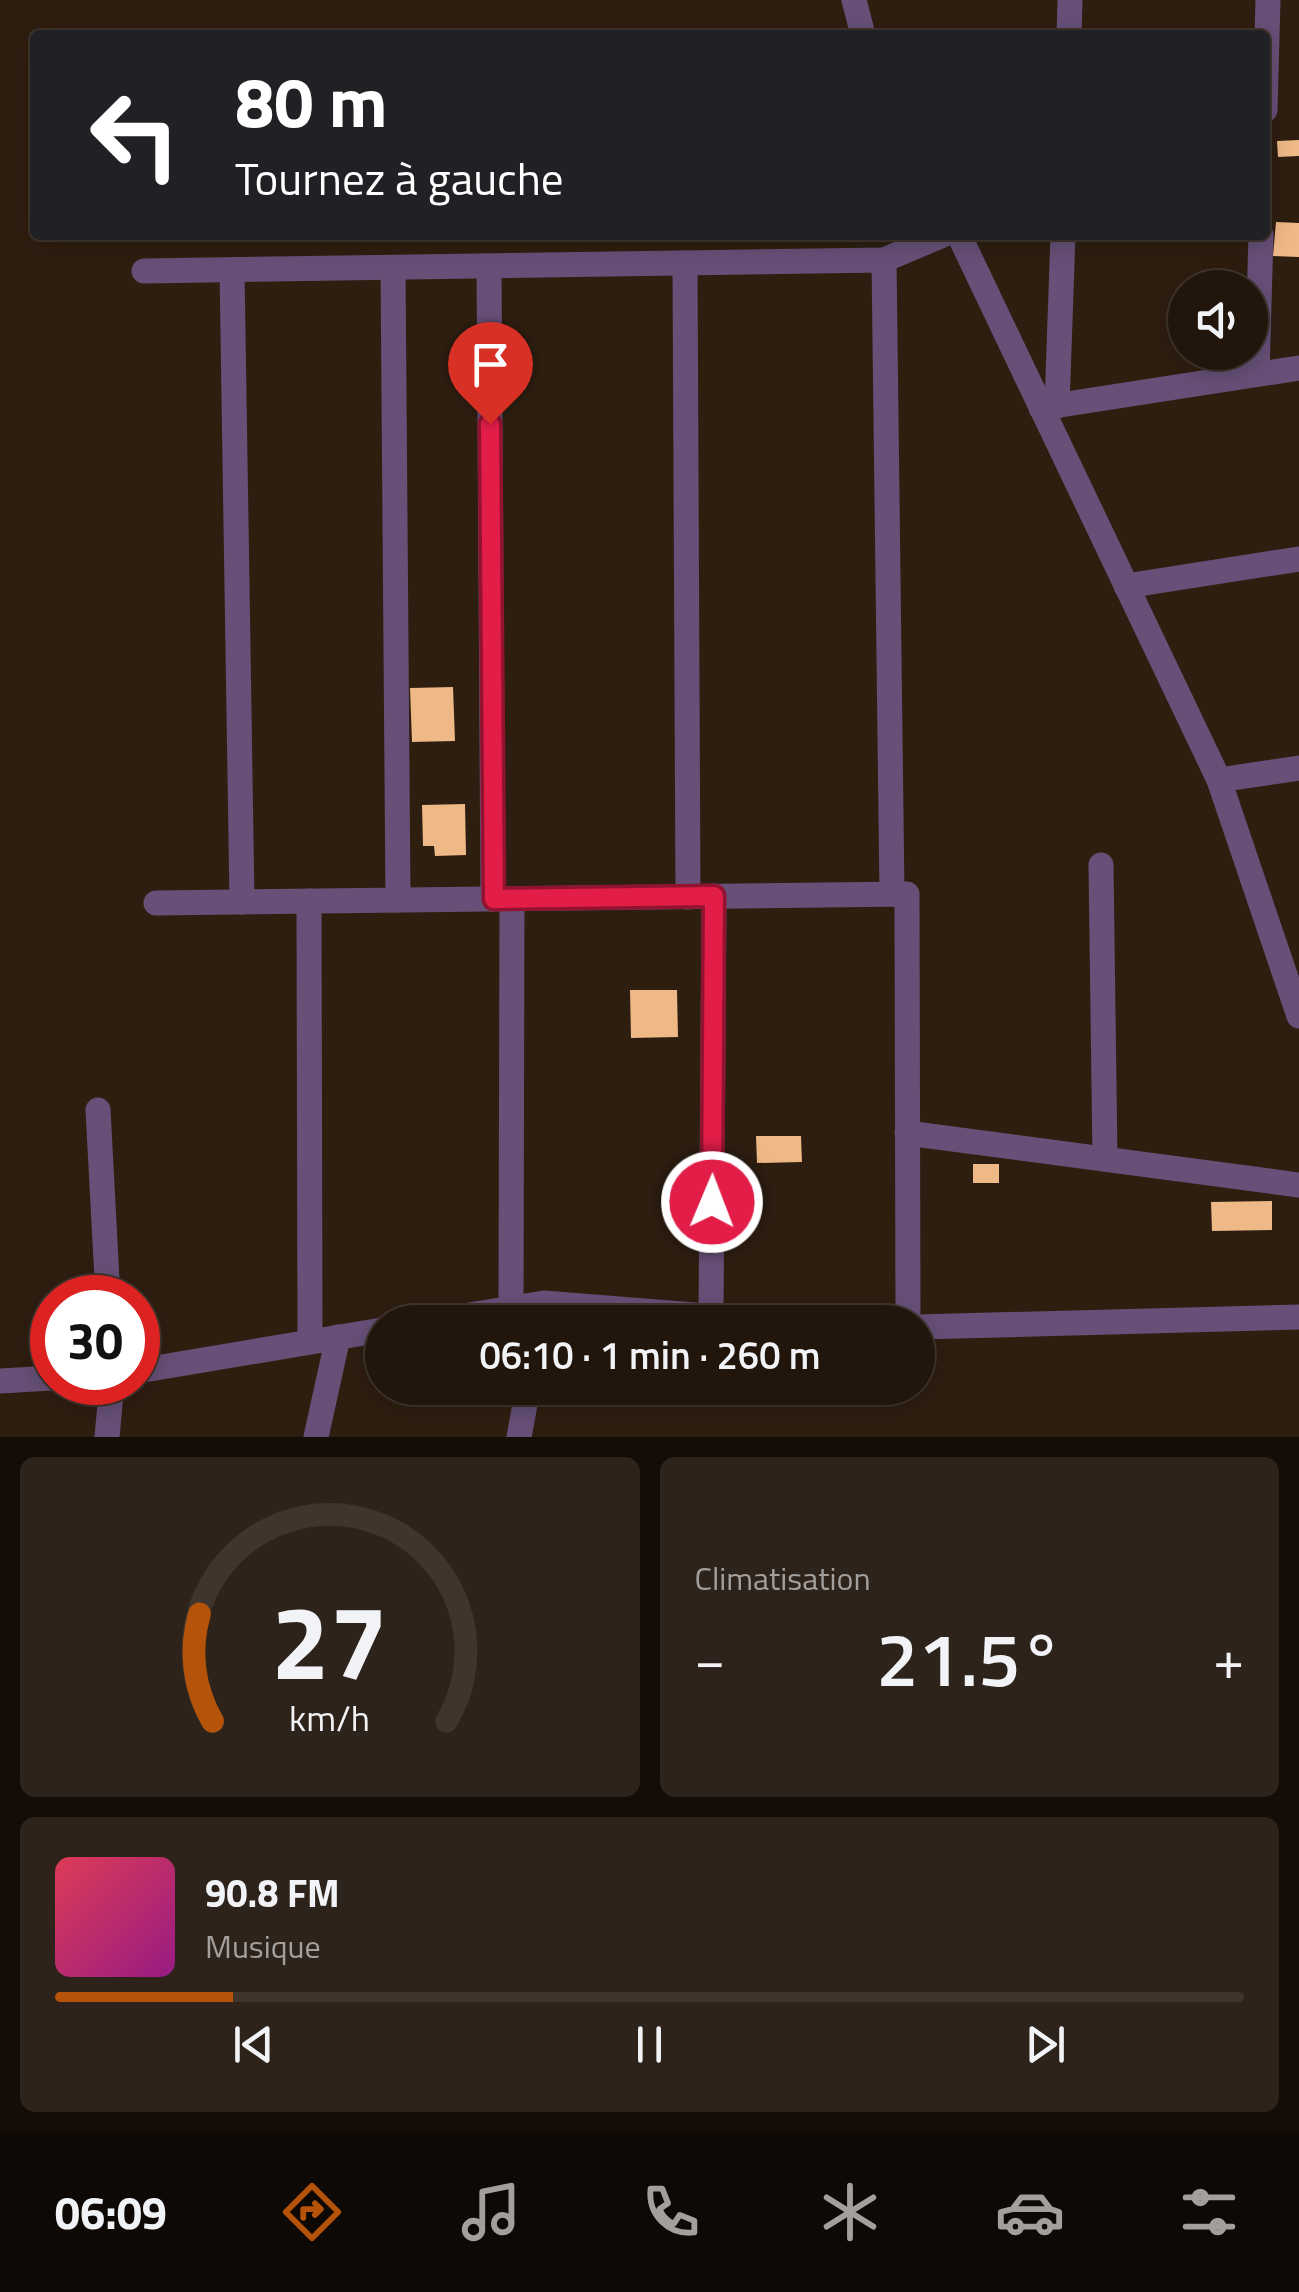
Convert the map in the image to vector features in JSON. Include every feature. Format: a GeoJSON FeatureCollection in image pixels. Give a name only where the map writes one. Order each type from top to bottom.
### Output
{"type":"FeatureCollection","features":[{"type":"Feature","properties":{"kind":"street"},"geometry":{"type":"LineString","coordinates":[[854,0],[862,30]]}},
{"type":"Feature","properties":{"kind":"street"},"geometry":{"type":"LineString","coordinates":[[1069,30],[1070,0]]}},
{"type":"Feature","properties":{"kind":"street"},"geometry":{"type":"LineString","coordinates":[[1267,30],[1268,0]]}},
{"type":"Feature","properties":{"kind":"street"},"geometry":{"type":"LineString","coordinates":[[144,272],[884,260],[931,240]]}},
{"type":"Feature","properties":{"kind":"street"},"geometry":{"type":"LineString","coordinates":[[962,240],[1049,407],[1126,586],[1219,780],[1299,1016]]}},
{"type":"Feature","properties":{"kind":"street"},"geometry":{"type":"LineString","coordinates":[[1049,407],[1062,240]]}},
{"type":"Feature","properties":{"kind":"street"},"geometry":{"type":"LineString","coordinates":[[1257,374],[1261,240]]}},
{"type":"Feature","properties":{"kind":"street"},"geometry":{"type":"LineString","coordinates":[[884,260],[892,894]]}},
{"type":"Feature","properties":{"kind":"street"},"geometry":{"type":"LineString","coordinates":[[685,263],[710,1305]]}},
{"type":"Feature","properties":{"kind":"street"},"geometry":{"type":"LineString","coordinates":[[488,266],[511,1305]]}},
{"type":"Feature","properties":{"kind":"street"},"geometry":{"type":"LineString","coordinates":[[393,268],[398,900]]}},
{"type":"Feature","properties":{"kind":"street"},"geometry":{"type":"LineString","coordinates":[[232,270],[242,902]]}},
{"type":"Feature","properties":{"kind":"street"},"geometry":{"type":"LineString","coordinates":[[1049,407],[1299,368]]}},
{"type":"Feature","properties":{"kind":"street"},"geometry":{"type":"LineString","coordinates":[[1126,586],[1299,559]]}},
{"type":"Feature","properties":{"kind":"street"},"geometry":{"type":"LineString","coordinates":[[1219,780],[1299,768]]}},
{"type":"Feature","properties":{"kind":"street"},"geometry":{"type":"LineString","coordinates":[[1101,865],[1104,1159]]}},
{"type":"Feature","properties":{"kind":"street"},"geometry":{"type":"LineString","coordinates":[[156,903],[907,894],[908,1305]]}},
{"type":"Feature","properties":{"kind":"street"},"geometry":{"type":"LineString","coordinates":[[308,901],[310,1342]]}},
{"type":"Feature","properties":{"kind":"street"},"geometry":{"type":"LineString","coordinates":[[98,1110],[107,1275]]}},
{"type":"Feature","properties":{"kind":"street"},"geometry":{"type":"LineString","coordinates":[[908,1133],[1299,1185]]}},
{"type":"Feature","properties":{"kind":"street"},"geometry":{"type":"LineString","coordinates":[[935,1327],[1299,1318]]}},
{"type":"Feature","properties":{"kind":"street"},"geometry":{"type":"LineString","coordinates":[[160,1367],[365,1333]]}},
{"type":"Feature","properties":{"kind":"street"},"geometry":{"type":"LineString","coordinates":[[316,1437],[338,1337]]}},
{"type":"Feature","properties":{"kind":"street"},"geometry":{"type":"LineString","coordinates":[[0,1381],[30,1379]]}},
{"type":"Feature","properties":{"kind":"street"},"geometry":{"type":"LineString","coordinates":[[107,1437],[110,1405]]}},
{"type":"Feature","properties":{"kind":"street"},"geometry":{"type":"LineString","coordinates":[[519,1437],[525,1405]]}},
{"type":"Feature","properties":{"kind":"building"},"geometry":{"type":"Polygon","coordinates":[[[1299,140],[1299,156],[1278,157],[1277,141],[1299,140]]]}},
{"type":"Feature","properties":{"kind":"building"},"geometry":{"type":"Polygon","coordinates":[[[1276,222],[1299,223],[1299,257],[1273,256],[1276,222]]]}},
{"type":"Feature","properties":{"kind":"building"},"geometry":{"type":"Polygon","coordinates":[[[453,687],[455,741],[412,742],[410,688],[453,687]]]}},
{"type":"Feature","properties":{"kind":"building"},"geometry":{"type":"Polygon","coordinates":[[[465,804],[466,855],[435,856],[434,846],[423,846],[422,805],[465,804]]]}},
{"type":"Feature","properties":{"kind":"building"},"geometry":{"type":"Polygon","coordinates":[[[630,990],[677,990],[678,1037],[631,1038],[630,990]]]}},
{"type":"Feature","properties":{"kind":"building"},"geometry":{"type":"Polygon","coordinates":[[[756,1136],[801,1136],[802,1162],[757,1163],[756,1136]]]}},
{"type":"Feature","properties":{"kind":"building"},"geometry":{"type":"Polygon","coordinates":[[[973,1164],[999,1164],[999,1183],[973,1183],[973,1164]]]}},
{"type":"Feature","properties":{"kind":"building"},"geometry":{"type":"Polygon","coordinates":[[[1272,1201],[1272,1230],[1212,1231],[1211,1202],[1272,1201]]]}},
{"type":"Feature","properties":{"kind":"route"},"geometry":{"type":"LineString","coordinates":[[490,424],[494,899],[714,896],[712,1202]]}}]}
